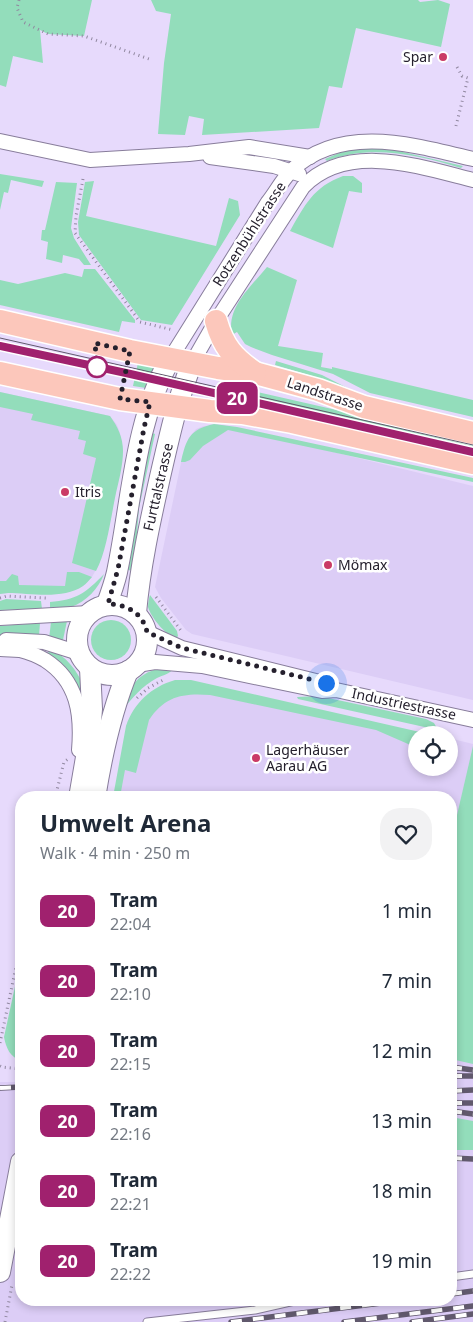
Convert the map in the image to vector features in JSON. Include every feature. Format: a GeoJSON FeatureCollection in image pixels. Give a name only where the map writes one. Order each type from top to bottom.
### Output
{"type":"FeatureCollection","features":[{"type":"Feature","properties":{"kind":"main road","name":"Landstrasse"},"geometry":{"type":"LineString","coordinates":[[0,321],[130,351],[255,373],[318,390],[364,407],[473,433]]}},
{"type":"Feature","properties":{"kind":"main road"},"geometry":{"type":"LineString","coordinates":[[216,321],[222,337],[233,356],[255,373]]}},
{"type":"Feature","properties":{"kind":"main road","name":"Furttalstrasse"},"geometry":{"type":"LineString","coordinates":[[108,604],[118,569],[150,402],[159,378],[181,361]]}},
{"type":"Feature","properties":{"kind":"main road","name":"Furttalstrasse"},"geometry":{"type":"LineString","coordinates":[[136,613],[142,558],[176,406],[181,361]]}},
{"type":"Feature","properties":{"kind":"main road"},"geometry":{"type":"LineString","coordinates":[[0,373],[120,399],[242,413],[292,422],[473,463]]}},
{"type":"Feature","properties":{"kind":"main road"},"geometry":{"type":"LineString","coordinates":[[80,791],[90,734],[92,709],[85,660],[76,642],[78,631],[82,621],[89,613],[98,607],[118,604],[127,607],[142,620],[147,632],[147,648],[144,657],[133,668],[118,695],[107,735],[96,791]]}},
{"type":"Feature","properties":{"kind":"main road"},"geometry":{"type":"LineString","coordinates":[[85,660],[108,675],[118,675],[133,668]]}},
{"type":"Feature","properties":{"kind":"main road"},"geometry":{"type":"LineString","coordinates":[[0,1272],[15,1193]]}},
{"type":"Feature","properties":{"kind":"street"},"geometry":{"type":"LineString","coordinates":[[0,141],[90,160],[189,154],[248,147],[310,157],[313,178],[245,161],[189,154]]}},
{"type":"Feature","properties":{"kind":"street","name":"Rotzenbühlstrasse"},"geometry":{"type":"LineString","coordinates":[[181,361],[268,202],[291,171],[310,157],[336,146],[382,141],[473,159]]}},
{"type":"Feature","properties":{"kind":"street","name":"Rotzenbühlstrasse"},"geometry":{"type":"LineString","coordinates":[[181,361],[216,321],[300,191],[313,178],[331,168],[346,163],[380,161],[397,162],[473,180]]}},
{"type":"Feature","properties":{"kind":"street"},"geometry":{"type":"LineString","coordinates":[[0,618],[89,613]]}},
{"type":"Feature","properties":{"kind":"street","name":"Industriestrasse"},"geometry":{"type":"LineString","coordinates":[[147,632],[182,648],[326,683],[336,690]]}},
{"type":"Feature","properties":{"kind":"street"},"geometry":{"type":"LineString","coordinates":[[0,640],[44,642],[85,660]]}},
{"type":"Feature","properties":{"kind":"street"},"geometry":{"type":"LineString","coordinates":[[0,650],[21,650],[40,658],[52,665],[68,682],[74,693],[80,716],[78,756],[72,791]]}},
{"type":"Feature","properties":{"kind":"street","name":"Industriestrasse"},"geometry":{"type":"LineString","coordinates":[[133,668],[155,662],[202,666],[322,691],[336,690],[473,720]]}},
{"type":"Feature","properties":{"kind":"lane"},"geometry":{"type":"LineString","coordinates":[[457,1276],[473,1274]]}},
{"type":"Feature","properties":{"kind":"lane"},"geometry":{"type":"LineString","coordinates":[[147,1322],[255,1310],[273,1306]]}},
{"type":"Feature","properties":{"kind":"path"},"geometry":{"type":"LineString","coordinates":[[19,0],[17,8],[23,22],[48,34],[84,36],[149,59]]}},
{"type":"Feature","properties":{"kind":"path"},"geometry":{"type":"LineString","coordinates":[[456,126],[468,78],[462,76],[457,67]]}},
{"type":"Feature","properties":{"kind":"path"},"geometry":{"type":"LineString","coordinates":[[83,179],[76,216],[75,233],[140,322],[174,331]]}},
{"type":"Feature","properties":{"kind":"path"},"geometry":{"type":"LineString","coordinates":[[120,399],[130,351]]}},
{"type":"Feature","properties":{"kind":"path"},"geometry":{"type":"LineString","coordinates":[[152,591],[184,636]]}},
{"type":"Feature","properties":{"kind":"path"},"geometry":{"type":"LineString","coordinates":[[0,598],[7,596],[47,598]]}},
{"type":"Feature","properties":{"kind":"path"},"geometry":{"type":"LineString","coordinates":[[134,702],[148,688],[163,679],[172,677]]}},
{"type":"Feature","properties":{"kind":"path"},"geometry":{"type":"LineString","coordinates":[[57,791],[64,762],[67,759],[78,756]]}},
{"type":"Feature","properties":{"kind":"path"},"geometry":{"type":"LineString","coordinates":[[0,1043],[15,972]]}},
{"type":"Feature","properties":{"kind":"path"},"geometry":{"type":"LineString","coordinates":[[0,1066],[15,1068]]}},
{"type":"Feature","properties":{"kind":"shaded area"},"geometry":{"type":"Polygon","coordinates":[[[0,392],[110,416],[120,433],[123,451],[111,518],[99,564],[92,577],[83,586],[71,591],[56,594],[0,594],[0,392]]]}},
{"type":"Feature","properties":{"kind":"shaded area","name":"Mömax"},"geometry":{"type":"Polygon","coordinates":[[[222,425],[473,486],[473,700],[192,634],[186,630],[161,598],[155,587],[182,458],[189,438],[196,429],[204,426],[222,425]]]}},
{"type":"Feature","properties":{"kind":"shaded area"},"geometry":{"type":"Polygon","coordinates":[[[171,682],[408,730],[408,776],[458,776],[458,740],[473,744],[473,1322],[0,1322],[0,1082],[15,1082],[15,1306],[457,1306],[457,791],[115,791],[124,741],[171,682]]]}},
{"type":"Feature","properties":{"kind":"green space"},"geometry":{"type":"Polygon","coordinates":[[[0,0],[92,0],[84,36],[48,34],[40,30],[43,63],[13,56],[6,87],[0,85],[0,0]]]}},
{"type":"Feature","properties":{"kind":"green space"},"geometry":{"type":"Polygon","coordinates":[[[151,0],[418,0],[420,2],[438,0],[450,4],[441,47],[356,28],[342,88],[329,86],[319,128],[202,135],[204,119],[189,116],[185,135],[158,134],[164,63],[171,14],[156,11],[151,0]]]}},
{"type":"Feature","properties":{"kind":"green space"},"geometry":{"type":"Polygon","coordinates":[[[361,148],[390,149],[463,166],[461,168],[428,159],[377,152],[343,156],[327,161],[325,159],[346,150],[361,148]]]}},
{"type":"Feature","properties":{"kind":"green space"},"geometry":{"type":"Polygon","coordinates":[[[0,174],[44,181],[42,187],[11,180],[8,193],[4,192],[0,210],[0,174]]]}},
{"type":"Feature","properties":{"kind":"green space"},"geometry":{"type":"Polygon","coordinates":[[[343,176],[353,176],[362,183],[362,193],[349,191],[333,248],[290,231],[305,205],[317,191],[333,180],[343,176]]]}},
{"type":"Feature","properties":{"kind":"green space"},"geometry":{"type":"Polygon","coordinates":[[[94,181],[86,216],[216,246],[229,198],[238,201],[240,215],[172,325],[141,320],[79,235],[78,222],[85,182],[94,181]]]}},
{"type":"Feature","properties":{"kind":"green space"},"geometry":{"type":"Polygon","coordinates":[[[56,182],[77,183],[71,228],[74,238],[91,265],[84,265],[79,259],[63,255],[62,263],[46,259],[48,242],[41,240],[42,230],[45,230],[56,182]]]}},
{"type":"Feature","properties":{"kind":"green space"},"geometry":{"type":"Polygon","coordinates":[[[267,267],[297,280],[278,346],[323,353],[321,367],[332,369],[332,367],[473,400],[473,417],[370,393],[333,374],[251,347],[245,344],[237,332],[232,335],[231,325],[236,306],[267,267]]]}},
{"type":"Feature","properties":{"kind":"green space"},"geometry":{"type":"Polygon","coordinates":[[[84,269],[95,269],[135,320],[135,323],[122,321],[119,332],[0,305],[0,280],[18,284],[65,273],[82,277],[84,269]]]}},
{"type":"Feature","properties":{"kind":"green space"},"geometry":{"type":"Polygon","coordinates":[[[139,358],[158,369],[146,388],[133,386],[139,358]]]}},
{"type":"Feature","properties":{"kind":"green space"},"geometry":{"type":"Polygon","coordinates":[[[276,361],[322,375],[361,395],[312,376],[275,365],[276,361]]]}},
{"type":"Feature","properties":{"kind":"green space"},"geometry":{"type":"Polygon","coordinates":[[[222,384],[473,441],[473,457],[217,398],[222,384]]]}},
{"type":"Feature","properties":{"kind":"green space"},"geometry":{"type":"Polygon","coordinates":[[[0,392],[110,416],[120,433],[123,451],[121,472],[106,544],[96,571],[72,563],[96,458],[83,454],[86,441],[78,439],[80,431],[31,420],[33,414],[0,407],[0,392]]]}},
{"type":"Feature","properties":{"kind":"green space"},"geometry":{"type":"Polygon","coordinates":[[[214,424],[237,427],[473,478],[473,482],[228,430],[203,446],[190,460],[181,462],[190,436],[199,429],[214,424]]]}},
{"type":"Feature","properties":{"kind":"green space"},"geometry":{"type":"Polygon","coordinates":[[[150,432],[155,434],[139,508],[134,571],[128,570],[150,432]]]}},
{"type":"Feature","properties":{"kind":"green space"},"geometry":{"type":"Polygon","coordinates":[[[67,572],[79,572],[92,577],[83,586],[66,593],[46,595],[0,594],[0,581],[6,581],[12,574],[18,576],[19,585],[65,586],[67,572]]]}},
{"type":"Feature","properties":{"kind":"green space"},"geometry":{"type":"Polygon","coordinates":[[[104,574],[95,589],[82,602],[69,608],[50,609],[50,602],[74,597],[86,591],[104,574]]]}},
{"type":"Feature","properties":{"kind":"green space"},"geometry":{"type":"Polygon","coordinates":[[[150,595],[177,631],[178,636],[176,639],[164,630],[152,616],[148,607],[150,595]]]}},
{"type":"Feature","properties":{"kind":"green space"},"geometry":{"type":"Polygon","coordinates":[[[6,599],[41,601],[42,609],[0,610],[0,601],[6,599]]]}},
{"type":"Feature","properties":{"kind":"green space"},"geometry":{"type":"Polygon","coordinates":[[[115,620],[122,623],[128,629],[131,640],[130,648],[122,657],[115,660],[107,660],[100,657],[92,648],[91,636],[94,629],[103,621],[115,620]]]}},
{"type":"Feature","properties":{"kind":"green space"},"geometry":{"type":"Polygon","coordinates":[[[67,621],[63,640],[49,639],[51,622],[67,621]]]}},
{"type":"Feature","properties":{"kind":"green space"},"geometry":{"type":"Polygon","coordinates":[[[40,623],[39,636],[0,635],[0,626],[40,623]]]}},
{"type":"Feature","properties":{"kind":"green space"},"geometry":{"type":"Polygon","coordinates":[[[49,649],[61,655],[74,669],[84,686],[82,697],[72,677],[48,654],[49,649]]]}},
{"type":"Feature","properties":{"kind":"green space"},"geometry":{"type":"Polygon","coordinates":[[[160,668],[173,669],[142,689],[122,711],[134,684],[144,674],[160,668]]]}},
{"type":"Feature","properties":{"kind":"green space"},"geometry":{"type":"Polygon","coordinates":[[[175,680],[191,680],[408,729],[408,744],[376,730],[210,695],[183,696],[168,701],[149,720],[136,773],[125,770],[121,791],[114,791],[129,718],[144,697],[158,687],[175,680]]]}},
{"type":"Feature","properties":{"kind":"green space"},"geometry":{"type":"Polygon","coordinates":[[[319,696],[426,719],[436,726],[420,726],[298,699],[297,697],[319,696]]]}},
{"type":"Feature","properties":{"kind":"green space"},"geometry":{"type":"Polygon","coordinates":[[[473,746],[473,1064],[457,1060],[457,815],[473,746]]]}},
{"type":"Feature","properties":{"kind":"green space"},"geometry":{"type":"Polygon","coordinates":[[[15,987],[15,1058],[9,1052],[4,1037],[15,987]]]}},
{"type":"Feature","properties":{"kind":"green space"},"geometry":{"type":"Polygon","coordinates":[[[457,1118],[473,1121],[473,1150],[457,1150],[457,1118]]]}},
{"type":"Feature","properties":{"kind":"tram line"},"geometry":{"type":"LineString","coordinates":[[0,338],[473,445]]}},
{"type":"Feature","properties":{"kind":"tram line"},"geometry":{"type":"LineString","coordinates":[[0,346],[22,351]]}},
{"type":"Feature","properties":{"kind":"tram line","name":"20"},"geometry":{"type":"LineString","coordinates":[[0,346],[473,452]]}},
{"type":"Feature","properties":{"kind":"railway"},"geometry":{"type":"LineString","coordinates":[[457,1068],[473,1070]]}},
{"type":"Feature","properties":{"kind":"railway"},"geometry":{"type":"LineString","coordinates":[[457,1076],[473,1076]]}},
{"type":"Feature","properties":{"kind":"railway"},"geometry":{"type":"LineString","coordinates":[[0,1088],[15,1087]]}},
{"type":"Feature","properties":{"kind":"railway"},"geometry":{"type":"LineString","coordinates":[[457,1091],[473,1090]]}},
{"type":"Feature","properties":{"kind":"railway"},"geometry":{"type":"LineString","coordinates":[[457,1103],[473,1103]]}},
{"type":"Feature","properties":{"kind":"railway"},"geometry":{"type":"LineString","coordinates":[[457,1112],[473,1114]]}},
{"type":"Feature","properties":{"kind":"railway"},"geometry":{"type":"LineString","coordinates":[[457,1158],[473,1159]]}},
{"type":"Feature","properties":{"kind":"railway"},"geometry":{"type":"LineString","coordinates":[[457,1293],[473,1291]]}},
{"type":"Feature","properties":{"kind":"railway"},"geometry":{"type":"LineString","coordinates":[[231,1322],[358,1306]]}},
{"type":"Feature","properties":{"kind":"railway"},"geometry":{"type":"LineString","coordinates":[[344,1322],[473,1306]]}},
{"type":"Feature","properties":{"kind":"railway"},"geometry":{"type":"LineString","coordinates":[[412,1322],[473,1314]]}},
{"type":"Feature","properties":{"kind":"place","name":"Spar"},"geometry":{"type":"Point","coordinates":[443,57]}},
{"type":"Feature","properties":{"kind":"place","name":"Itris"},"geometry":{"type":"Point","coordinates":[65,492]}},
{"type":"Feature","properties":{"kind":"place","name":"Mömax"},"geometry":{"type":"Point","coordinates":[328,565]}},
{"type":"Feature","properties":{"kind":"place","name":"Lagerhäuser Aarau AG"},"geometry":{"type":"Point","coordinates":[256,758]}},
{"type":"Feature","properties":{"kind":"route"},"geometry":{"type":"LineString","coordinates":[[97,367],[95,343],[130,351],[120,399],[150,402],[118,569],[108,604],[118,604],[127,607],[142,620],[147,632],[182,648],[326,683]]}}]}
